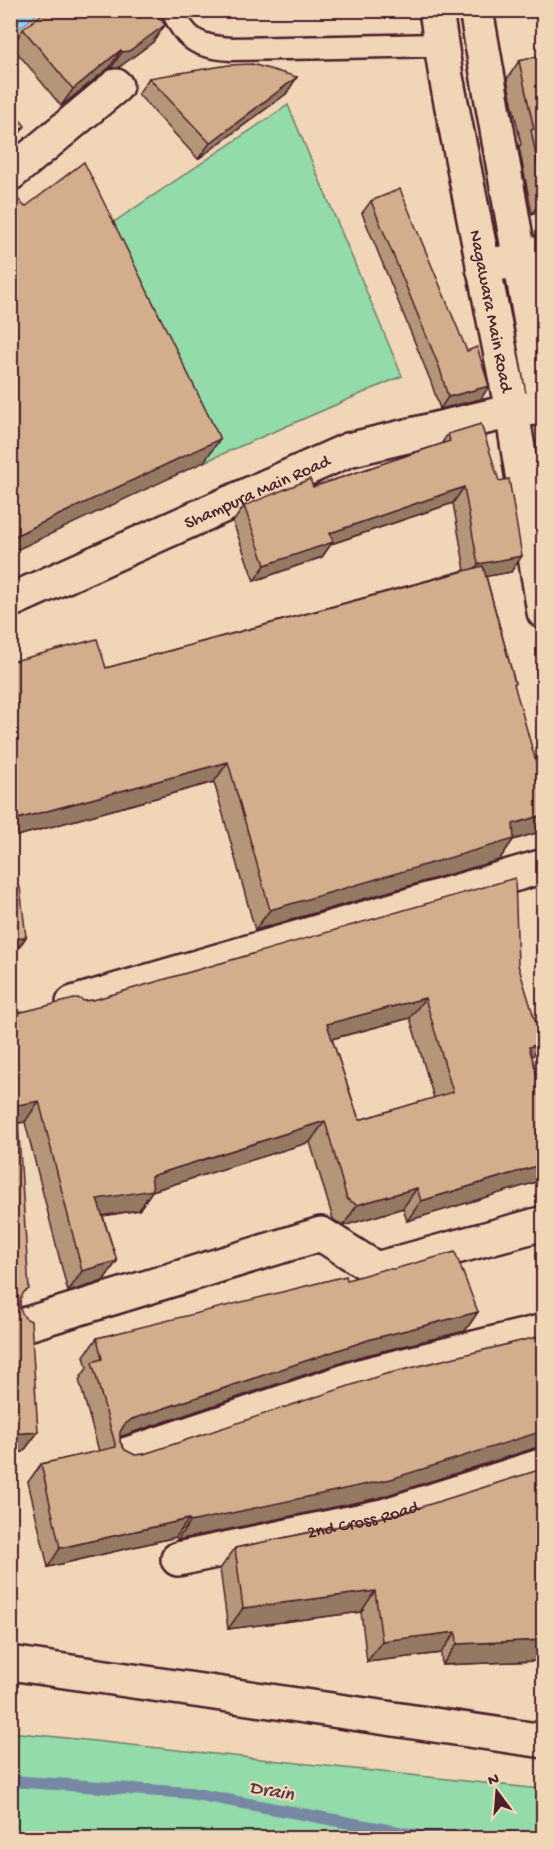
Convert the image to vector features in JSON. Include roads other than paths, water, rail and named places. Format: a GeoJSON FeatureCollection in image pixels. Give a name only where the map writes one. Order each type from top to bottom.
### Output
{"type":"FeatureCollection","features":[{"type":"Feature","properties":{"kind":"street","name":"Nagawara Main Road"},"geometry":{"type":"LineString","coordinates":[[436,10],[483,268],[528,409],[543,612]]}},
{"type":"Feature","properties":{"kind":"street"},"geometry":{"type":"LineString","coordinates":[[476,10],[531,255],[543,397]]}},
{"type":"Feature","properties":{"kind":"street"},"geometry":{"type":"LineString","coordinates":[[10,174],[116,86]]}},
{"type":"Feature","properties":{"kind":"street"},"geometry":{"type":"LineString","coordinates":[[483,268],[531,255]]}},
{"type":"Feature","properties":{"kind":"street","name":"Shampura Main Road"},"geometry":{"type":"LineString","coordinates":[[10,601],[348,450],[528,409]]}},
{"type":"Feature","properties":{"kind":"street"},"geometry":{"type":"LineString","coordinates":[[73,1004],[543,866]]}},
{"type":"Feature","properties":{"kind":"street"},"geometry":{"type":"LineString","coordinates":[[24,1325],[321,1234],[376,1269],[543,1223]]}},
{"type":"Feature","properties":{"kind":"street"},"geometry":{"type":"LineString","coordinates":[[125,1455],[364,1375],[543,1331]]}},
{"type":"Feature","properties":{"kind":"street","name":"2nd Cross Road"},"geometry":{"type":"LineString","coordinates":[[178,1559],[383,1516],[543,1464]]}},
{"type":"Feature","properties":{"kind":"street"},"geometry":{"type":"LineString","coordinates":[[10,1663],[543,1741]]}},
{"type":"Feature","properties":{"kind":"lane"},"geometry":{"type":"LineString","coordinates":[[173,10],[179,26],[192,41],[215,48],[441,45]]}},
{"type":"Feature","properties":{"kind":"water"},"geometry":{"type":"Polygon","coordinates":[[[11,10],[41,10],[41,11],[11,35],[11,10]]]}},
{"type":"Feature","properties":{"kind":"waterway","name":"Drain"},"geometry":{"type":"LineString","coordinates":[[10,1781],[190,1793],[419,1836],[526,1837]]}}]}
